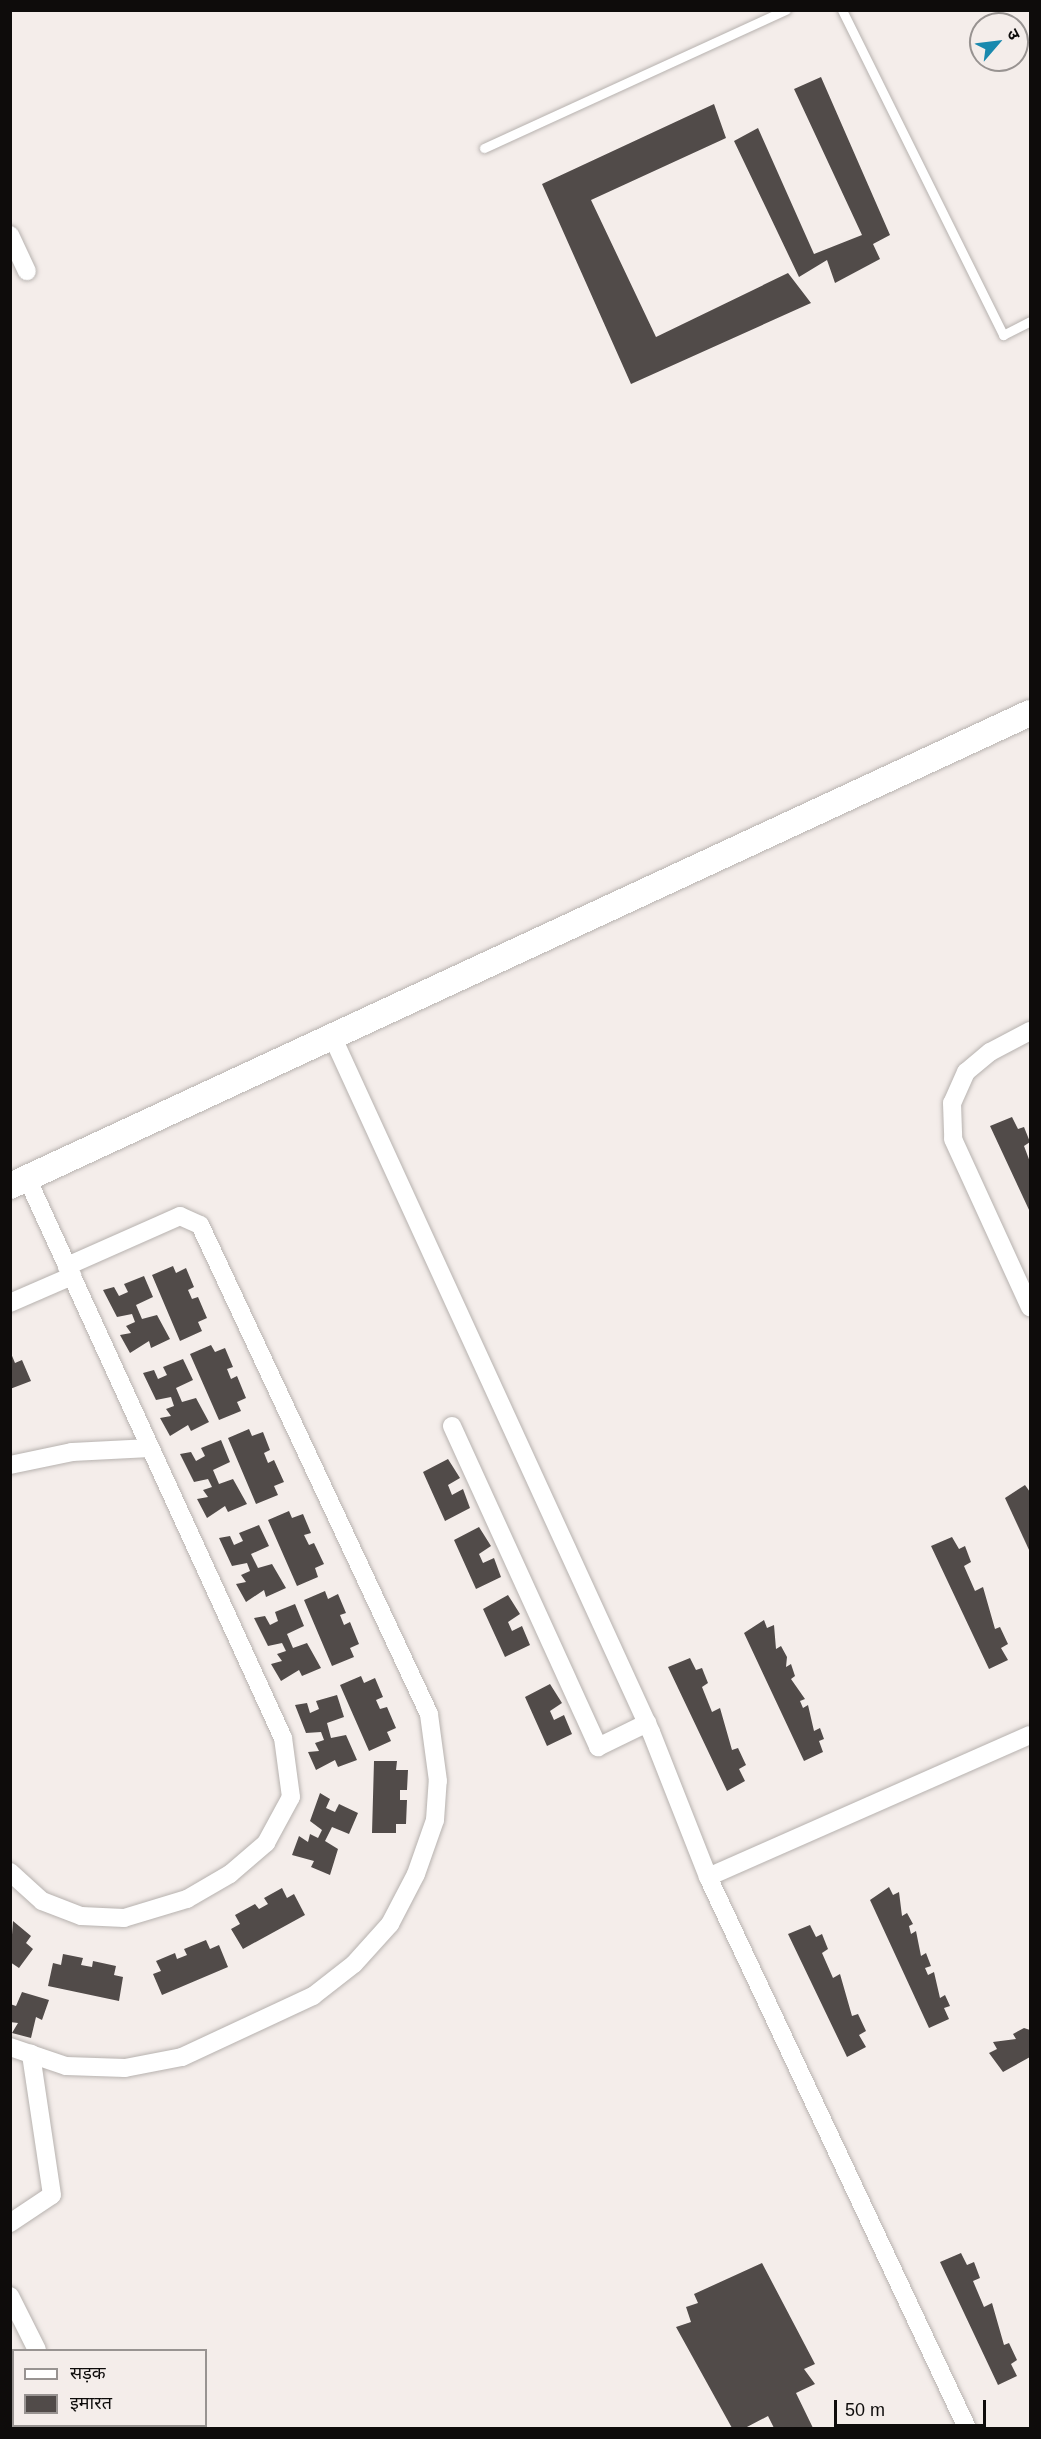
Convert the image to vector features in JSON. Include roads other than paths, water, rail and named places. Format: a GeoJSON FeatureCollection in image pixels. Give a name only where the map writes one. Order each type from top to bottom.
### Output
{"type":"FeatureCollection","features":[{"type":"Feature","properties":{"kind":"street"},"geometry":{"type":"LineString","coordinates":[[10,236],[27,271]]}},
{"type":"Feature","properties":{"kind":"street"},"geometry":{"type":"LineString","coordinates":[[10,1872],[52,1904],[81,1916],[124,1918],[187,1899],[230,1874],[266,1843],[291,1797],[284,1738],[69,1271],[19,1182],[1030,713]]}},
{"type":"Feature","properties":{"kind":"street"},"geometry":{"type":"LineString","coordinates":[[1030,1031],[990,1052],[966,1072],[952,1103],[953,1138],[1030,1307]]}},
{"type":"Feature","properties":{"kind":"street"},"geometry":{"type":"LineString","coordinates":[[333,1038],[647,1723],[708,1877],[967,2428]]}},
{"type":"Feature","properties":{"kind":"street"},"geometry":{"type":"LineString","coordinates":[[10,1303],[180,1216],[200,1225],[429,1714],[438,1781],[435,1820],[416,1874],[390,1924],[354,1964],[313,1996],[182,2057],[125,2068],[66,2066],[10,2047]]}},
{"type":"Feature","properties":{"kind":"street"},"geometry":{"type":"LineString","coordinates":[[452,1426],[598,1747],[647,1723]]}},
{"type":"Feature","properties":{"kind":"street"},"geometry":{"type":"LineString","coordinates":[[10,1465],[72,1452],[150,1448]]}},
{"type":"Feature","properties":{"kind":"street"},"geometry":{"type":"LineString","coordinates":[[708,1877],[1030,1735]]}},
{"type":"Feature","properties":{"kind":"street"},"geometry":{"type":"LineString","coordinates":[[10,2223],[52,2195],[31,2054]]}},
{"type":"Feature","properties":{"kind":"street"},"geometry":{"type":"LineString","coordinates":[[10,2296],[36,2349]]}},
{"type":"Feature","properties":{"kind":"lane"},"geometry":{"type":"LineString","coordinates":[[484,148],[786,10]]}},
{"type":"Feature","properties":{"kind":"lane"},"geometry":{"type":"LineString","coordinates":[[842,10],[1003,335],[1030,321]]}}]}
